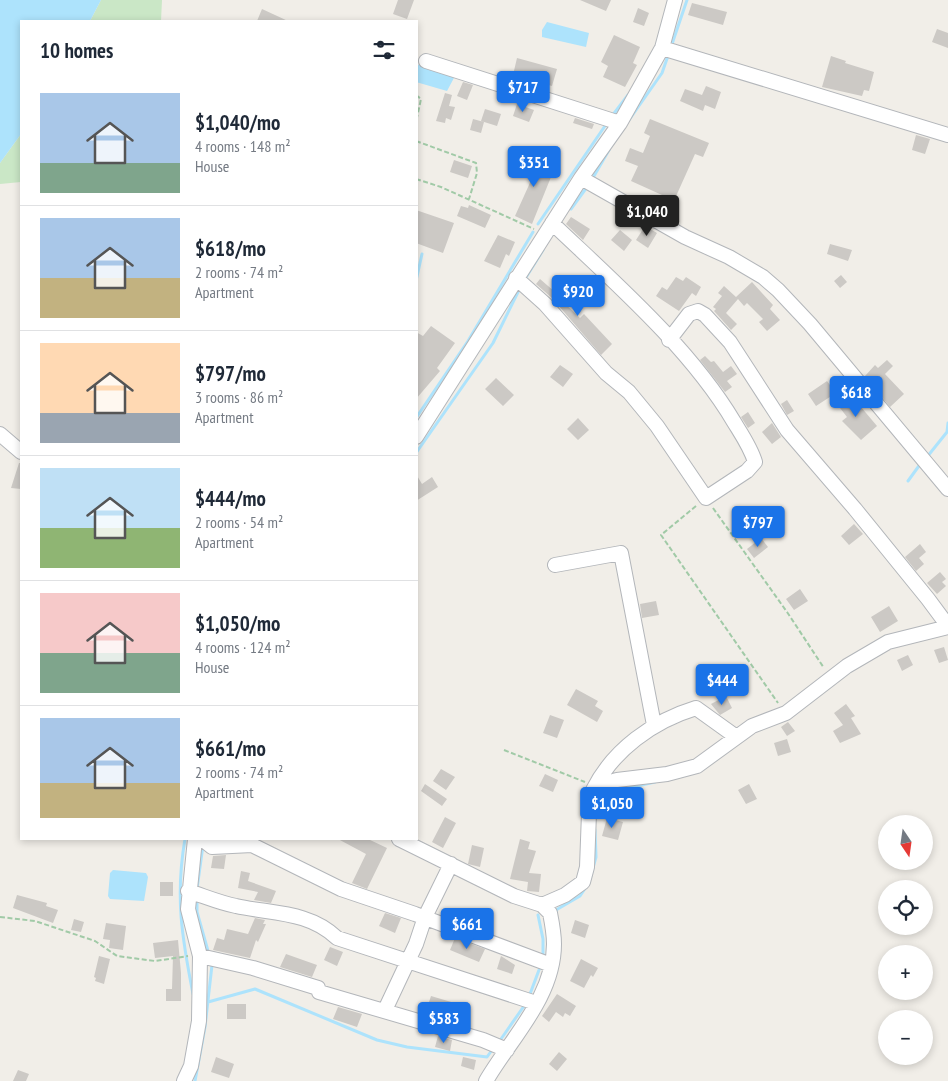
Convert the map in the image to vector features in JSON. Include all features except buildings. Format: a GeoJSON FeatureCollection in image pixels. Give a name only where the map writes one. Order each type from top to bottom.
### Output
{"type":"FeatureCollection","features":[{"type":"Feature","properties":{"kind":"street"},"geometry":{"type":"LineString","coordinates":[[418,433],[581,178],[612,120],[667,50],[675,0]]}},
{"type":"Feature","properties":{"kind":"street"},"geometry":{"type":"LineString","coordinates":[[667,50],[948,135]]}},
{"type":"Feature","properties":{"kind":"street"},"geometry":{"type":"LineString","coordinates":[[426,62],[612,120]]}},
{"type":"Feature","properties":{"kind":"street"},"geometry":{"type":"LineString","coordinates":[[581,178],[685,237],[729,257],[763,277],[810,324],[948,489]]}},
{"type":"Feature","properties":{"kind":"street"},"geometry":{"type":"LineString","coordinates":[[516,278],[545,304],[606,373],[629,392],[657,426],[706,498],[747,471],[755,462],[752,451],[728,411],[696,367],[549,229]]}},
{"type":"Feature","properties":{"kind":"street"},"geometry":{"type":"LineString","coordinates":[[593,791],[603,784],[617,780],[667,774],[697,766],[735,736],[752,726],[786,713],[831,679],[888,642],[948,627],[855,509],[787,430],[730,342],[706,314],[698,311],[689,314],[669,340]]}},
{"type":"Feature","properties":{"kind":"street"},"geometry":{"type":"LineString","coordinates":[[0,434],[20,451]]}},
{"type":"Feature","properties":{"kind":"street"},"geometry":{"type":"LineString","coordinates":[[555,566],[621,553],[654,725]]}},
{"type":"Feature","properties":{"kind":"street"},"geometry":{"type":"LineString","coordinates":[[542,905],[565,895],[583,882],[587,867],[589,813],[593,791],[602,773],[617,755],[654,725],[696,708],[735,736]]}},
{"type":"Feature","properties":{"kind":"street"},"geometry":{"type":"LineString","coordinates":[[184,1081],[191,1066],[199,1021],[200,956],[188,909],[188,892],[195,840]]}},
{"type":"Feature","properties":{"kind":"street"},"geometry":{"type":"LineString","coordinates":[[203,840],[212,847],[252,846],[340,889],[425,917],[551,965]]}},
{"type":"Feature","properties":{"kind":"street"},"geometry":{"type":"LineString","coordinates":[[401,840],[514,896],[542,905],[550,913],[554,944],[549,977],[536,1003],[486,1081]]}},
{"type":"Feature","properties":{"kind":"street"},"geometry":{"type":"LineString","coordinates":[[385,1010],[416,944],[425,917],[451,864]]}},
{"type":"Feature","properties":{"kind":"street"},"geometry":{"type":"LineString","coordinates":[[188,892],[235,906],[280,912],[324,926],[336,938],[536,1003]]}},
{"type":"Feature","properties":{"kind":"street"},"geometry":{"type":"LineString","coordinates":[[200,956],[253,968],[318,988],[319,992],[483,1040],[507,1050]]}},
{"type":"Feature","properties":{"kind":"path"},"geometry":{"type":"LineString","coordinates":[[418,96],[421,98],[422,104],[418,116]]}},
{"type":"Feature","properties":{"kind":"path"},"geometry":{"type":"LineString","coordinates":[[418,142],[476,163],[477,173],[469,199]]}},
{"type":"Feature","properties":{"kind":"path"},"geometry":{"type":"LineString","coordinates":[[418,180],[549,229]]}},
{"type":"Feature","properties":{"kind":"path"},"geometry":{"type":"LineString","coordinates":[[786,713],[661,535],[706,498],[788,612],[831,679]]}},
{"type":"Feature","properties":{"kind":"path"},"geometry":{"type":"LineString","coordinates":[[504,750],[587,783],[593,791]]}},
{"type":"Feature","properties":{"kind":"path"},"geometry":{"type":"LineString","coordinates":[[0,917],[44,924],[95,941],[117,956],[155,961],[200,956]]}},
{"type":"Feature","properties":{"kind":"green space"},"geometry":{"type":"Polygon","coordinates":[[[101,0],[162,0],[161,20],[91,20],[101,0]]]}},
{"type":"Feature","properties":{"kind":"green space"},"geometry":{"type":"Polygon","coordinates":[[[20,135],[20,182],[0,184],[0,163],[20,135]]]}},
{"type":"Feature","properties":{"kind":"water"},"geometry":{"type":"Polygon","coordinates":[[[0,0],[101,0],[91,20],[20,20],[20,135],[0,163],[0,0]]]}},
{"type":"Feature","properties":{"kind":"water"},"geometry":{"type":"Polygon","coordinates":[[[547,22],[589,33],[586,47],[542,37],[542,30],[547,22]]]}},
{"type":"Feature","properties":{"kind":"water"},"geometry":{"type":"Polygon","coordinates":[[[418,65],[455,76],[447,91],[418,83],[418,65]]]}},
{"type":"Feature","properties":{"kind":"water"},"geometry":{"type":"Polygon","coordinates":[[[113,870],[146,873],[148,877],[144,901],[110,899],[108,896],[110,873],[113,870]]]}},
{"type":"Feature","properties":{"kind":"waterway"},"geometry":{"type":"LineString","coordinates":[[671,47],[687,0]]}},
{"type":"Feature","properties":{"kind":"waterway"},"geometry":{"type":"LineString","coordinates":[[629,120],[662,73],[669,53]]}},
{"type":"Feature","properties":{"kind":"waterway"},"geometry":{"type":"LineString","coordinates":[[612,116],[628,95]]}},
{"type":"Feature","properties":{"kind":"waterway"},"geometry":{"type":"LineString","coordinates":[[538,224],[607,123]]}},
{"type":"Feature","properties":{"kind":"waterway"},"geometry":{"type":"LineString","coordinates":[[594,176],[609,150]]}},
{"type":"Feature","properties":{"kind":"waterway"},"geometry":{"type":"LineString","coordinates":[[571,209],[587,187]]}},
{"type":"Feature","properties":{"kind":"waterway"},"geometry":{"type":"LineString","coordinates":[[418,415],[468,341],[533,232]]}},
{"type":"Feature","properties":{"kind":"waterway"},"geometry":{"type":"LineString","coordinates":[[525,279],[543,250]]}},
{"type":"Feature","properties":{"kind":"waterway"},"geometry":{"type":"LineString","coordinates":[[418,272],[422,254]]}},
{"type":"Feature","properties":{"kind":"waterway"},"geometry":{"type":"LineString","coordinates":[[418,450],[493,343],[520,288]]}},
{"type":"Feature","properties":{"kind":"waterway"},"geometry":{"type":"LineString","coordinates":[[927,457],[947,432],[948,423]]}},
{"type":"Feature","properties":{"kind":"waterway"},"geometry":{"type":"LineString","coordinates":[[908,481],[921,463]]}},
{"type":"Feature","properties":{"kind":"waterway"},"geometry":{"type":"LineString","coordinates":[[596,809],[601,794],[655,782]]}},
{"type":"Feature","properties":{"kind":"waterway"},"geometry":{"type":"LineString","coordinates":[[589,882],[596,857],[595,830]]}},
{"type":"Feature","properties":{"kind":"waterway"},"geometry":{"type":"LineString","coordinates":[[185,840],[180,879],[181,917],[193,994]]}},
{"type":"Feature","properties":{"kind":"waterway"},"geometry":{"type":"LineString","coordinates":[[197,889],[203,845]]}},
{"type":"Feature","properties":{"kind":"waterway"},"geometry":{"type":"LineString","coordinates":[[556,913],[556,910],[580,896],[586,887]]}},
{"type":"Feature","properties":{"kind":"waterway"},"geometry":{"type":"LineString","coordinates":[[197,898],[197,912],[208,951]]}},
{"type":"Feature","properties":{"kind":"waterway"},"geometry":{"type":"LineString","coordinates":[[538,915],[543,939],[543,956]]}},
{"type":"Feature","properties":{"kind":"waterway"},"geometry":{"type":"LineString","coordinates":[[195,1081],[205,1027],[212,965]]}},
{"type":"Feature","properties":{"kind":"waterway"},"geometry":{"type":"LineString","coordinates":[[530,994],[539,970]]}},
{"type":"Feature","properties":{"kind":"waterway"},"geometry":{"type":"LineString","coordinates":[[208,1002],[255,989],[377,1040],[407,1047],[487,1057],[492,1050]]}},
{"type":"Feature","properties":{"kind":"waterway"},"geometry":{"type":"LineString","coordinates":[[501,1039],[524,1006]]}}]}
